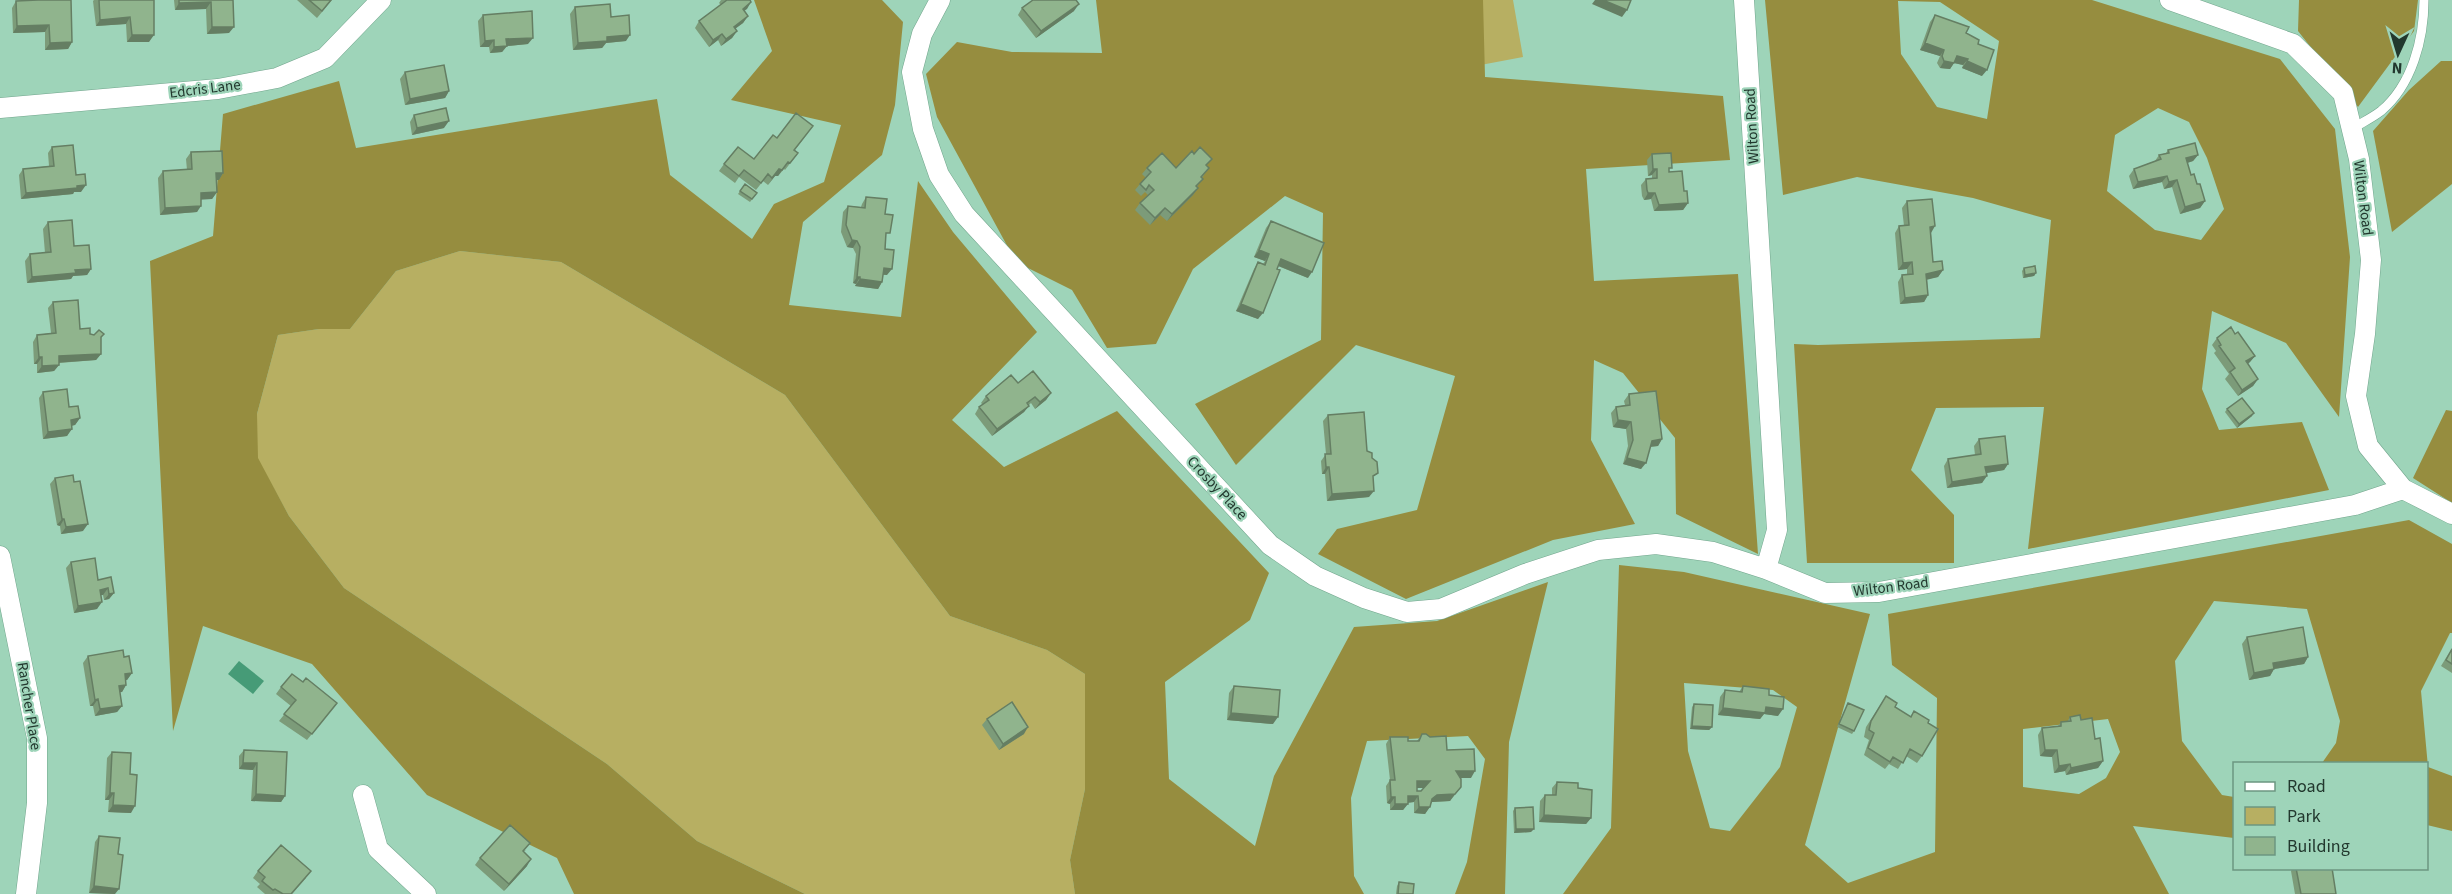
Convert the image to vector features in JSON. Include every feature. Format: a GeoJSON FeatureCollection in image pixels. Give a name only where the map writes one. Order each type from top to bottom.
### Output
{"type":"FeatureCollection","features":[{"type":"Feature","properties":{"kind":"street","name":"Edcris Lane"},"geometry":{"type":"LineString","coordinates":[[0,108],[218,89],[277,78],[325,58],[381,0]]}},
{"type":"Feature","properties":{"kind":"street","name":"Crosby Place"},"geometry":{"type":"LineString","coordinates":[[940,0],[922,34],[912,72],[923,129],[939,175],[964,214],[1270,545],[1314,576],[1364,598],[1407,612],[1441,609],[1525,574],[1598,550],[1656,544],[1713,552],[1766,569]]}},
{"type":"Feature","properties":{"kind":"street","name":"Wilton Road"},"geometry":{"type":"LineString","coordinates":[[1744,0],[1776,530],[1766,569],[1826,593],[1879,592],[2355,505],[2403,489]]}},
{"type":"Feature","properties":{"kind":"street","name":"Wilton Road"},"geometry":{"type":"LineString","coordinates":[[2170,0],[2293,44],[2343,93],[2359,159],[2371,260],[2365,334],[2356,396],[2368,446],[2403,489],[2452,514]]}},
{"type":"Feature","properties":{"kind":"street","name":"Rancher Place"},"geometry":{"type":"LineString","coordinates":[[0,556],[37,738],[38,803],[26,894]]}},
{"type":"Feature","properties":{"kind":"street"},"geometry":{"type":"LineString","coordinates":[[363,795],[378,849],[426,894]]}},
{"type":"Feature","properties":{"kind":"lane"},"geometry":{"type":"LineString","coordinates":[[2352,129],[2380,112],[2408,77],[2424,22],[2424,0]]}},
{"type":"Feature","properties":{"kind":"green space"},"geometry":{"type":"Polygon","coordinates":[[[1458,0],[1513,0],[1523,57],[1470,67],[1458,0]]]}},
{"type":"Feature","properties":{"kind":"green space"},"geometry":{"type":"Polygon","coordinates":[[[460,251],[561,262],[785,395],[950,616],[1047,650],[1085,674],[1085,789],[1070,860],[1075,894],[805,894],[697,841],[607,764],[344,588],[289,516],[257,458],[257,414],[278,335],[319,329],[350,329],[396,271],[460,251]]]}},
{"type":"Feature","properties":{"kind":"shaded area"},"geometry":{"type":"Polygon","coordinates":[[[754,0],[882,0],[903,22],[895,105],[882,155],[803,222],[789,305],[901,317],[918,181],[953,232],[1037,332],[952,420],[1004,467],[1117,411],[1269,573],[1250,620],[1165,682],[1169,779],[1255,846],[1274,776],[1354,627],[1437,621],[1548,582],[1509,742],[1505,894],[1455,894],[1467,862],[1485,759],[1468,736],[1367,741],[1351,798],[1354,876],[1364,894],[1075,894],[1070,860],[1085,789],[1085,674],[1047,650],[950,616],[785,395],[561,262],[460,251],[396,271],[350,329],[319,329],[278,335],[257,414],[258,458],[289,516],[344,588],[607,764],[697,841],[805,894],[574,894],[557,858],[427,795],[312,664],[203,626],[173,731],[150,261],[213,236],[223,114],[339,81],[356,148],[657,99],[670,175],[752,239],[774,204],[824,182],[841,125],[731,100],[772,51],[754,0]]]}},
{"type":"Feature","properties":{"kind":"shaded area"},"geometry":{"type":"Polygon","coordinates":[[[1096,0],[1483,0],[1485,77],[1723,96],[1730,160],[1586,169],[1594,281],[1738,274],[1758,554],[1676,514],[1675,438],[1623,373],[1594,360],[1591,440],[1635,524],[1553,540],[1406,599],[1318,554],[1337,529],[1417,510],[1455,376],[1356,345],[1236,465],[1195,404],[1321,340],[1323,213],[1285,196],[1193,269],[1156,344],[1107,348],[1072,290],[1016,262],[937,117],[926,74],[957,42],[1012,52],[1102,53],[1096,0]]]}},
{"type":"Feature","properties":{"kind":"shaded area"},"geometry":{"type":"Polygon","coordinates":[[[1765,0],[2092,0],[2280,59],[2335,129],[2350,257],[2339,417],[2286,343],[2212,311],[2202,389],[2219,430],[2302,422],[2329,490],[2028,549],[2044,407],[1936,408],[1911,470],[1954,515],[1954,563],[1807,563],[1794,344],[2040,338],[2051,220],[1973,198],[1857,177],[1783,195],[1765,0]],[[1898,1],[1901,54],[1937,107],[1987,119],[1999,41],[1940,2],[1898,1]],[[2158,108],[2115,135],[2107,191],[2155,230],[2201,240],[2224,209],[2207,158],[2189,122],[2158,108]]]}},
{"type":"Feature","properties":{"kind":"shaded area"},"geometry":{"type":"Polygon","coordinates":[[[2299,0],[2418,0],[2414,31],[2358,107],[2298,31],[2299,0]]]}},
{"type":"Feature","properties":{"kind":"shaded area"},"geometry":{"type":"Polygon","coordinates":[[[2441,61],[2452,61],[2452,184],[2392,232],[2373,131],[2409,90],[2441,61]]]}},
{"type":"Feature","properties":{"kind":"shaded area"},"geometry":{"type":"Polygon","coordinates":[[[2446,410],[2452,411],[2452,503],[2413,478],[2446,410]]]}},
{"type":"Feature","properties":{"kind":"shaded area"},"geometry":{"type":"Polygon","coordinates":[[[2409,520],[2452,544],[2452,633],[2421,691],[2428,762],[2323,762],[2336,743],[2340,721],[2307,609],[2214,601],[2175,661],[2182,741],[2222,795],[2233,797],[2233,838],[2133,826],[2169,894],[1563,894],[1611,828],[1619,565],[1684,572],[1870,614],[1805,845],[1848,883],[1935,852],[1937,698],[1892,665],[1888,614],[2409,520]],[[1684,683],[1688,751],[1710,828],[1730,831],[1780,767],[1797,707],[1773,690],[1684,683]],[[2108,719],[2023,729],[2023,787],[2079,794],[2106,778],[2120,752],[2108,719]]]}},
{"type":"Feature","properties":{"kind":"shaded area"},"geometry":{"type":"Polygon","coordinates":[[[239,661],[264,681],[253,694],[228,674],[239,661]]]}},
{"type":"Feature","properties":{"kind":"shaded area"},"geometry":{"type":"Polygon","coordinates":[[[2428,767],[2452,776],[2452,831],[2428,825],[2428,767]]]}},
{"type":"Feature","properties":{"kind":"building"},"geometry":{"type":"Polygon","coordinates":[[[71,0],[72,42],[50,43],[49,25],[17,26],[16,1],[71,0]]]}},
{"type":"Feature","properties":{"kind":"building"},"geometry":{"type":"Polygon","coordinates":[[[99,0],[154,0],[154,35],[132,35],[130,17],[100,20],[99,0]]]}},
{"type":"Feature","properties":{"kind":"building"},"geometry":{"type":"Polygon","coordinates":[[[179,0],[233,0],[234,27],[212,27],[211,2],[179,3],[179,0]]]}},
{"type":"Feature","properties":{"kind":"building"},"geometry":{"type":"Polygon","coordinates":[[[309,0],[331,0],[322,11],[309,0]]]}},
{"type":"Feature","properties":{"kind":"building"},"geometry":{"type":"Polygon","coordinates":[[[727,0],[750,0],[751,2],[743,9],[748,16],[734,27],[737,31],[726,39],[722,34],[713,40],[699,21],[727,0]]]}},
{"type":"Feature","properties":{"kind":"building"},"geometry":{"type":"Polygon","coordinates":[[[1033,0],[1076,0],[1079,4],[1041,31],[1022,8],[1033,0]]]}},
{"type":"Feature","properties":{"kind":"building"},"geometry":{"type":"Polygon","coordinates":[[[1603,0],[1631,0],[1627,10],[1603,0]]]}},
{"type":"Feature","properties":{"kind":"building"},"geometry":{"type":"Polygon","coordinates":[[[610,4],[611,17],[629,15],[630,35],[607,37],[607,41],[578,43],[575,7],[610,4]]]}},
{"type":"Feature","properties":{"kind":"building"},"geometry":{"type":"Polygon","coordinates":[[[532,11],[533,38],[506,39],[507,46],[494,47],[494,40],[485,41],[483,15],[532,11]]]}},
{"type":"Feature","properties":{"kind":"building"},"geometry":{"type":"Polygon","coordinates":[[[1935,15],[1969,27],[1966,33],[1979,40],[1978,44],[1994,50],[1987,70],[1967,61],[1968,59],[1957,56],[1954,63],[1944,61],[1942,56],[1944,50],[1925,43],[1935,15]]]}},
{"type":"Feature","properties":{"kind":"building"},"geometry":{"type":"Polygon","coordinates":[[[444,65],[449,91],[410,99],[405,72],[444,65]]]}},
{"type":"Feature","properties":{"kind":"building"},"geometry":{"type":"Polygon","coordinates":[[[446,108],[449,121],[417,128],[414,115],[446,108]]]}},
{"type":"Feature","properties":{"kind":"building"},"geometry":{"type":"Polygon","coordinates":[[[796,113],[813,126],[794,150],[798,153],[772,178],[768,174],[761,183],[744,170],[739,176],[724,164],[738,147],[754,159],[773,135],[777,138],[796,113]]]}},
{"type":"Feature","properties":{"kind":"building"},"geometry":{"type":"Polygon","coordinates":[[[2195,143],[2198,155],[2186,158],[2191,175],[2194,174],[2197,184],[2200,184],[2205,201],[2185,207],[2177,180],[2169,182],[2167,176],[2138,182],[2134,169],[2161,159],[2159,155],[2169,153],[2168,150],[2195,143]]]}},
{"type":"Feature","properties":{"kind":"building"},"geometry":{"type":"Polygon","coordinates":[[[73,145],[76,175],[85,174],[86,185],[26,193],[23,169],[54,166],[52,147],[73,145]]]}},
{"type":"Feature","properties":{"kind":"building"},"geometry":{"type":"Polygon","coordinates":[[[1200,147],[1212,159],[1206,165],[1209,168],[1196,186],[1198,188],[1172,214],[1165,208],[1155,218],[1140,203],[1154,190],[1149,185],[1146,190],[1140,184],[1151,172],[1147,168],[1162,153],[1176,168],[1192,151],[1194,154],[1200,147]]]}},
{"type":"Feature","properties":{"kind":"building"},"geometry":{"type":"Polygon","coordinates":[[[222,151],[223,173],[216,173],[217,192],[201,193],[201,206],[165,208],[163,171],[192,169],[191,152],[222,151]]]}},
{"type":"Feature","properties":{"kind":"building"},"geometry":{"type":"Polygon","coordinates":[[[1671,153],[1672,168],[1669,168],[1669,172],[1682,171],[1688,203],[1659,205],[1655,193],[1648,193],[1646,179],[1657,178],[1657,169],[1653,169],[1652,154],[1671,153]]]}},
{"type":"Feature","properties":{"kind":"building"},"geometry":{"type":"Polygon","coordinates":[[[745,184],[757,193],[752,199],[740,191],[745,184]]]}},
{"type":"Feature","properties":{"kind":"building"},"geometry":{"type":"Polygon","coordinates":[[[866,197],[887,199],[885,214],[893,215],[890,233],[886,233],[885,249],[894,250],[892,269],[884,268],[882,282],[857,277],[860,247],[857,241],[852,240],[846,225],[848,206],[865,208],[866,197]]]}},
{"type":"Feature","properties":{"kind":"building"},"geometry":{"type":"Polygon","coordinates":[[[1932,199],[1935,226],[1930,227],[1933,262],[1942,261],[1943,270],[1926,274],[1928,295],[1905,298],[1902,275],[1913,274],[1912,262],[1903,263],[1899,226],[1909,225],[1907,201],[1932,199]]]}},
{"type":"Feature","properties":{"kind":"building"},"geometry":{"type":"Polygon","coordinates":[[[72,220],[74,246],[89,245],[91,269],[75,270],[76,273],[32,277],[30,254],[51,252],[48,222],[72,220]]]}},
{"type":"Feature","properties":{"kind":"building"},"geometry":{"type":"Polygon","coordinates":[[[1271,221],[1324,243],[1312,272],[1281,259],[1277,269],[1280,270],[1263,313],[1241,304],[1258,262],[1265,265],[1269,254],[1259,250],[1271,221]]]}},
{"type":"Feature","properties":{"kind":"building"},"geometry":{"type":"Polygon","coordinates":[[[2035,266],[2036,273],[2025,275],[2024,268],[2035,266]]]}},
{"type":"Feature","properties":{"kind":"building"},"geometry":{"type":"Polygon","coordinates":[[[78,300],[80,329],[90,328],[90,334],[94,335],[99,330],[104,334],[101,337],[101,354],[59,356],[59,365],[42,366],[37,335],[56,333],[53,302],[78,300]]]}},
{"type":"Feature","properties":{"kind":"building"},"geometry":{"type":"Polygon","coordinates":[[[2231,327],[2235,334],[2238,332],[2255,356],[2246,361],[2258,379],[2242,390],[2230,372],[2235,368],[2219,346],[2221,345],[2217,338],[2231,327]]]}},
{"type":"Feature","properties":{"kind":"building"},"geometry":{"type":"Polygon","coordinates":[[[1033,371],[1051,393],[1040,402],[1035,397],[1027,403],[1029,406],[997,429],[979,407],[989,400],[986,396],[1011,375],[1018,383],[1033,371]]]}},
{"type":"Feature","properties":{"kind":"building"},"geometry":{"type":"Polygon","coordinates":[[[67,389],[69,407],[78,406],[80,418],[71,420],[72,429],[48,432],[43,392],[67,389]]]}},
{"type":"Feature","properties":{"kind":"building"},"geometry":{"type":"Polygon","coordinates":[[[1656,391],[1662,439],[1652,441],[1646,463],[1627,458],[1633,440],[1631,422],[1618,420],[1616,407],[1630,405],[1629,394],[1656,391]]]}},
{"type":"Feature","properties":{"kind":"building"},"geometry":{"type":"Polygon","coordinates":[[[2242,398],[2254,413],[2239,424],[2227,409],[2242,398]]]}},
{"type":"Feature","properties":{"kind":"building"},"geometry":{"type":"Polygon","coordinates":[[[1364,412],[1367,451],[1372,453],[1372,458],[1377,462],[1378,473],[1373,476],[1374,491],[1332,494],[1325,454],[1331,454],[1328,415],[1364,412]]]}},
{"type":"Feature","properties":{"kind":"building"},"geometry":{"type":"Polygon","coordinates":[[[2005,436],[2008,464],[1985,467],[1987,476],[1952,482],[1948,459],[1981,454],[1979,439],[2005,436]]]}},
{"type":"Feature","properties":{"kind":"building"},"geometry":{"type":"Polygon","coordinates":[[[73,475],[74,482],[80,481],[88,524],[66,527],[62,519],[55,478],[73,475]]]}},
{"type":"Feature","properties":{"kind":"building"},"geometry":{"type":"Polygon","coordinates":[[[95,558],[98,580],[111,577],[114,593],[109,594],[108,588],[100,590],[102,602],[78,606],[71,562],[95,558]]]}},
{"type":"Feature","properties":{"kind":"building"},"geometry":{"type":"Polygon","coordinates":[[[2303,627],[2308,657],[2273,663],[2274,669],[2254,673],[2247,637],[2303,627]]]}},
{"type":"Feature","properties":{"kind":"building"},"geometry":{"type":"Polygon","coordinates":[[[2452,649],[2452,664],[2446,660],[2452,649]]]}},
{"type":"Feature","properties":{"kind":"building"},"geometry":{"type":"Polygon","coordinates":[[[123,650],[124,657],[129,656],[132,673],[125,674],[126,685],[119,686],[122,706],[100,709],[98,699],[95,700],[88,656],[123,650]]]}},
{"type":"Feature","properties":{"kind":"building"},"geometry":{"type":"Polygon","coordinates":[[[292,674],[303,682],[306,678],[337,703],[312,734],[284,714],[296,700],[281,687],[292,674]]]}},
{"type":"Feature","properties":{"kind":"building"},"geometry":{"type":"Polygon","coordinates":[[[1234,686],[1280,690],[1278,717],[1231,713],[1234,686]]]}},
{"type":"Feature","properties":{"kind":"building"},"geometry":{"type":"Polygon","coordinates":[[[1743,686],[1769,689],[1769,695],[1784,697],[1783,709],[1766,707],[1765,713],[1723,708],[1725,690],[1742,692],[1743,686]]]}},
{"type":"Feature","properties":{"kind":"building"},"geometry":{"type":"Polygon","coordinates":[[[1886,696],[1897,703],[1895,707],[1911,717],[1914,711],[1938,729],[1922,756],[1910,749],[1903,763],[1893,757],[1890,762],[1868,748],[1874,733],[1869,730],[1871,721],[1886,696]]]}},
{"type":"Feature","properties":{"kind":"building"},"geometry":{"type":"Polygon","coordinates":[[[1012,702],[1028,727],[1003,744],[987,719],[1012,702]]]}},
{"type":"Feature","properties":{"kind":"building"},"geometry":{"type":"Polygon","coordinates":[[[1848,703],[1864,710],[1854,731],[1839,724],[1848,703]]]}},
{"type":"Feature","properties":{"kind":"building"},"geometry":{"type":"Polygon","coordinates":[[[1694,704],[1713,705],[1712,727],[1692,726],[1694,704]]]}},
{"type":"Feature","properties":{"kind":"building"},"geometry":{"type":"Polygon","coordinates":[[[2080,715],[2081,720],[2092,718],[2095,739],[2100,738],[2103,761],[2071,768],[2070,764],[2059,766],[2057,750],[2045,750],[2042,728],[2061,726],[2061,722],[2071,721],[2070,717],[2080,715]]]}},
{"type":"Feature","properties":{"kind":"building"},"geometry":{"type":"Polygon","coordinates":[[[1422,734],[1430,737],[1446,736],[1447,750],[1474,749],[1475,771],[1456,771],[1461,779],[1461,787],[1455,794],[1437,795],[1432,799],[1430,807],[1419,807],[1418,796],[1408,796],[1408,804],[1395,804],[1395,797],[1391,797],[1390,780],[1395,780],[1390,737],[1408,737],[1408,741],[1419,741],[1422,734]],[[1417,781],[1417,791],[1421,791],[1430,781],[1417,781]]]}},
{"type":"Feature","properties":{"kind":"building"},"geometry":{"type":"Polygon","coordinates":[[[244,750],[287,752],[285,796],[256,794],[257,763],[243,763],[244,750]]]}},
{"type":"Feature","properties":{"kind":"building"},"geometry":{"type":"Polygon","coordinates":[[[112,752],[131,753],[130,774],[137,775],[135,806],[113,805],[114,793],[110,793],[112,752]]]}},
{"type":"Feature","properties":{"kind":"building"},"geometry":{"type":"Polygon","coordinates":[[[1557,782],[1578,783],[1578,788],[1592,790],[1591,818],[1544,815],[1545,795],[1556,795],[1557,782]]]}},
{"type":"Feature","properties":{"kind":"building"},"geometry":{"type":"Polygon","coordinates":[[[1533,807],[1534,829],[1516,829],[1515,808],[1533,807]]]}},
{"type":"Feature","properties":{"kind":"building"},"geometry":{"type":"Polygon","coordinates":[[[510,825],[530,843],[523,851],[531,859],[509,884],[480,858],[510,825]]]}},
{"type":"Feature","properties":{"kind":"building"},"geometry":{"type":"Polygon","coordinates":[[[99,836],[120,838],[118,854],[123,855],[119,889],[94,886],[99,836]]]}},
{"type":"Feature","properties":{"kind":"building"},"geometry":{"type":"Polygon","coordinates":[[[281,845],[311,871],[291,894],[273,890],[262,881],[265,877],[258,871],[281,845]]]}},
{"type":"Feature","properties":{"kind":"building"},"geometry":{"type":"Polygon","coordinates":[[[2296,870],[2332,870],[2336,894],[2301,894],[2296,870]]]}},
{"type":"Feature","properties":{"kind":"building"},"geometry":{"type":"Polygon","coordinates":[[[1399,882],[1414,884],[1413,894],[1398,894],[1399,882]]]}}]}
